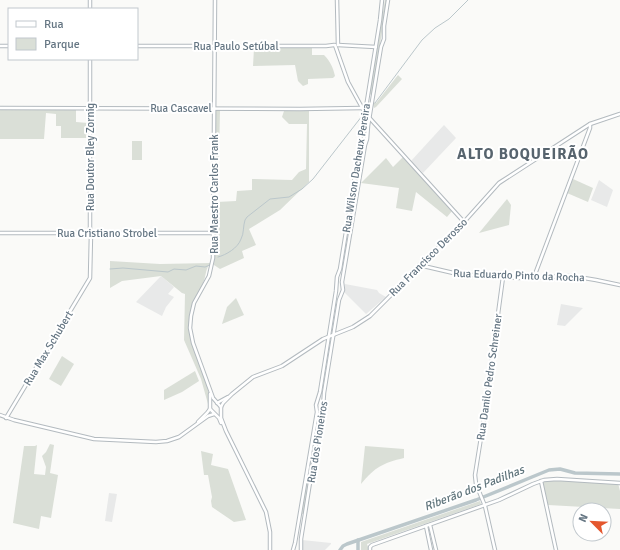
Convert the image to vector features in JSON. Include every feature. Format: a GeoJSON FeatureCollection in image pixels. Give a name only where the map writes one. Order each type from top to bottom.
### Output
{"type":"FeatureCollection","features":[{"type":"Feature","properties":{"kind":"main road","name":"Rua Maestro Carlos Frank"},"geometry":{"type":"LineString","coordinates":[[215,0],[214,233],[212,265],[208,278],[194,303],[190,324],[193,343],[213,398],[217,402]]}},
{"type":"Feature","properties":{"kind":"main road"},"geometry":{"type":"LineString","coordinates":[[337,0],[338,55],[348,82],[365,113],[464,222]]}},
{"type":"Feature","properties":{"kind":"main road","name":"Rua Wilson Dacheux Pereira"},"geometry":{"type":"LineString","coordinates":[[329,336],[334,308],[337,276],[340,270],[358,161],[361,132],[376,47],[382,0]]}},
{"type":"Feature","properties":{"kind":"main road","name":"Rua Wilson Dacheux Pereira"},"geometry":{"type":"LineString","coordinates":[[334,334],[343,290],[342,282],[362,162],[365,145],[368,138],[368,124],[383,41],[388,0]]}},
{"type":"Feature","properties":{"kind":"main road","name":"Rua Paulo Setúbal"},"geometry":{"type":"LineString","coordinates":[[138,46],[376,47]]}},
{"type":"Feature","properties":{"kind":"main road","name":"Rua Doutor Bley Zornig"},"geometry":{"type":"LineString","coordinates":[[90,60],[90,278]]}},
{"type":"Feature","properties":{"kind":"main road"},"geometry":{"type":"LineString","coordinates":[[368,97],[371,95],[372,97]]}},
{"type":"Feature","properties":{"kind":"main road","name":"Rua Cascavel"},"geometry":{"type":"LineString","coordinates":[[0,108],[214,108],[300,110],[362,107],[366,105]]}},
{"type":"Feature","properties":{"kind":"main road","name":"Rua Francisco Derosso"},"geometry":{"type":"LineString","coordinates":[[221,409],[223,403],[232,394],[253,377],[282,366],[329,336],[353,327],[370,316],[419,265],[464,222],[502,181],[590,124],[620,114]]}},
{"type":"Feature","properties":{"kind":"main road"},"geometry":{"type":"LineString","coordinates":[[368,124],[373,122]]}},
{"type":"Feature","properties":{"kind":"main road"},"geometry":{"type":"LineString","coordinates":[[534,277],[590,128],[590,124]]}},
{"type":"Feature","properties":{"kind":"main road"},"geometry":{"type":"LineString","coordinates":[[358,161],[362,162]]}},
{"type":"Feature","properties":{"kind":"main road","name":"Rua Cristiano Strobel"},"geometry":{"type":"LineString","coordinates":[[0,233],[214,233]]}},
{"type":"Feature","properties":{"kind":"main road"},"geometry":{"type":"LineString","coordinates":[[345,236],[347,238],[350,236]]}},
{"type":"Feature","properties":{"kind":"main road"},"geometry":{"type":"LineString","coordinates":[[344,242],[347,241],[349,243]]}},
{"type":"Feature","properties":{"kind":"main road","name":"Rua Eduardo Pinto da Rocha"},"geometry":{"type":"LineString","coordinates":[[419,265],[462,275],[502,276],[515,278],[578,276],[620,286]]}},
{"type":"Feature","properties":{"kind":"main road","name":"Rua Danilo Pedro Schreiner"},"geometry":{"type":"LineString","coordinates":[[484,507],[475,477],[502,276]]}},
{"type":"Feature","properties":{"kind":"main road","name":"Rua Max Schubert"},"geometry":{"type":"LineString","coordinates":[[6,418],[90,278]]}},
{"type":"Feature","properties":{"kind":"main road"},"geometry":{"type":"LineString","coordinates":[[334,308],[336,307],[338,309]]}},
{"type":"Feature","properties":{"kind":"main road","name":"Rua dos Pioneiros"},"geometry":{"type":"LineString","coordinates":[[300,550],[334,334]]}},
{"type":"Feature","properties":{"kind":"main road","name":"Rua dos Pioneiros"},"geometry":{"type":"LineString","coordinates":[[293,550],[296,543],[316,417],[316,405],[320,392],[329,336]]}},
{"type":"Feature","properties":{"kind":"main road"},"geometry":{"type":"LineString","coordinates":[[324,368],[325,370],[328,369]]}},
{"type":"Feature","properties":{"kind":"main road","name":"Rua Maestro Carlos Frank"},"geometry":{"type":"LineString","coordinates":[[207,380],[211,398],[210,405]]}},
{"type":"Feature","properties":{"kind":"main road","name":"Rua Francisco Derosso"},"geometry":{"type":"LineString","coordinates":[[217,402],[232,394]]}},
{"type":"Feature","properties":{"kind":"main road"},"geometry":{"type":"LineString","coordinates":[[196,424],[210,409],[210,405],[213,402],[217,402],[221,409],[221,418],[226,431],[266,512],[270,532],[270,550]]}},
{"type":"Feature","properties":{"kind":"main road"},"geometry":{"type":"LineString","coordinates":[[210,409],[226,431]]}},
{"type":"Feature","properties":{"kind":"main road"},"geometry":{"type":"LineString","coordinates":[[0,415],[54,431],[94,439],[159,442],[173,439],[185,433],[208,416],[218,414],[221,409]]}},
{"type":"Feature","properties":{"kind":"main road"},"geometry":{"type":"LineString","coordinates":[[316,417],[320,417]]}},
{"type":"Feature","properties":{"kind":"main road"},"geometry":{"type":"LineString","coordinates":[[370,550],[372,545],[484,507],[541,481],[556,479],[620,484]]}},
{"type":"Feature","properties":{"kind":"main road"},"geometry":{"type":"LineString","coordinates":[[541,481],[556,550]]}},
{"type":"Feature","properties":{"kind":"main road"},"geometry":{"type":"LineString","coordinates":[[484,507],[495,550]]}},
{"type":"Feature","properties":{"kind":"main road"},"geometry":{"type":"LineString","coordinates":[[300,513],[302,515],[305,514]]}},
{"type":"Feature","properties":{"kind":"main road"},"geometry":{"type":"LineString","coordinates":[[299,519],[302,518],[304,520]]}},
{"type":"Feature","properties":{"kind":"main road"},"geometry":{"type":"LineString","coordinates":[[430,525],[436,550]]}},
{"type":"Feature","properties":{"kind":"main road"},"geometry":{"type":"LineString","coordinates":[[426,526],[431,550]]}},
{"type":"Feature","properties":{"kind":"shaded area"},"geometry":{"type":"Polygon","coordinates":[[[444,125],[456,138],[423,173],[411,161],[444,125]]]}},
{"type":"Feature","properties":{"kind":"shaded area"},"geometry":{"type":"Polygon","coordinates":[[[599,180],[613,190],[607,207],[591,200],[599,180]]]}},
{"type":"Feature","properties":{"kind":"shaded area"},"geometry":{"type":"Polygon","coordinates":[[[161,276],[174,287],[168,294],[174,297],[166,307],[162,316],[136,302],[161,276]]]}},
{"type":"Feature","properties":{"kind":"shaded area"},"geometry":{"type":"Polygon","coordinates":[[[345,284],[377,290],[386,297],[366,314],[344,292],[345,284]]]}},
{"type":"Feature","properties":{"kind":"shaded area"},"geometry":{"type":"Polygon","coordinates":[[[561,304],[583,308],[565,326],[557,325],[561,304]]]}},
{"type":"Feature","properties":{"kind":"shaded area"},"geometry":{"type":"Polygon","coordinates":[[[109,493],[117,494],[112,522],[105,521],[109,493]]]}},
{"type":"Feature","properties":{"kind":"shaded area"},"geometry":{"type":"Polygon","coordinates":[[[302,540],[331,544],[325,550],[302,550],[302,540]]]}},
{"type":"Feature","properties":{"kind":"green space"},"geometry":{"type":"Polygon","coordinates":[[[385,0],[387,0],[372,95],[369,94],[385,0]]]}},
{"type":"Feature","properties":{"kind":"green space"},"geometry":{"type":"Polygon","coordinates":[[[254,48],[312,48],[312,55],[324,55],[326,57],[331,64],[335,76],[333,78],[308,79],[308,84],[303,86],[298,81],[295,65],[253,66],[254,48]]]}},
{"type":"Feature","properties":{"kind":"green space"},"geometry":{"type":"Polygon","coordinates":[[[398,75],[402,79],[374,108],[373,104],[375,102],[376,103],[398,75]]]}},
{"type":"Feature","properties":{"kind":"green space"},"geometry":{"type":"Polygon","coordinates":[[[76,107],[76,122],[88,123],[89,138],[61,138],[61,126],[56,126],[56,114],[46,113],[44,139],[0,139],[0,109],[76,107]]]}},
{"type":"Feature","properties":{"kind":"green space"},"geometry":{"type":"Polygon","coordinates":[[[216,110],[220,110],[219,157],[216,157],[216,110]]]}},
{"type":"Feature","properties":{"kind":"green space"},"geometry":{"type":"Polygon","coordinates":[[[309,110],[309,182],[280,210],[249,229],[256,245],[242,251],[244,258],[220,269],[214,265],[217,202],[236,201],[237,191],[252,190],[252,179],[292,180],[299,172],[306,169],[307,124],[289,124],[282,117],[284,111],[309,110]]]}},
{"type":"Feature","properties":{"kind":"green space"},"geometry":{"type":"Polygon","coordinates":[[[132,141],[142,141],[142,160],[132,160],[132,141]]]}},
{"type":"Feature","properties":{"kind":"green space"},"geometry":{"type":"Polygon","coordinates":[[[403,157],[452,211],[447,217],[416,192],[412,211],[396,208],[399,188],[361,183],[386,158],[393,167],[403,157]]]}},
{"type":"Feature","properties":{"kind":"green space"},"geometry":{"type":"Polygon","coordinates":[[[573,179],[593,188],[588,202],[567,193],[573,179]]]}},
{"type":"Feature","properties":{"kind":"green space"},"geometry":{"type":"Polygon","coordinates":[[[507,199],[511,205],[509,225],[479,233],[507,199]]]}},
{"type":"Feature","properties":{"kind":"green space"},"geometry":{"type":"Polygon","coordinates":[[[110,261],[160,264],[211,263],[193,304],[189,320],[190,334],[208,389],[208,404],[201,379],[184,340],[185,294],[161,276],[122,281],[110,288],[110,261]]]}},
{"type":"Feature","properties":{"kind":"green space"},"geometry":{"type":"Polygon","coordinates":[[[236,298],[244,315],[222,324],[227,307],[236,298]]]}},
{"type":"Feature","properties":{"kind":"green space"},"geometry":{"type":"Polygon","coordinates":[[[62,356],[74,364],[61,386],[49,379],[62,356]]]}},
{"type":"Feature","properties":{"kind":"green space"},"geometry":{"type":"Polygon","coordinates":[[[195,371],[199,381],[182,392],[164,400],[164,390],[195,371]]]}},
{"type":"Feature","properties":{"kind":"green space"},"geometry":{"type":"Polygon","coordinates":[[[317,416],[319,417],[317,431],[304,514],[302,514],[303,500],[317,416]]]}},
{"type":"Feature","properties":{"kind":"green space"},"geometry":{"type":"Polygon","coordinates":[[[50,444],[54,445],[50,473],[58,475],[51,518],[41,516],[39,529],[13,523],[24,446],[37,445],[34,474],[45,475],[46,467],[42,456],[50,444]]]}},
{"type":"Feature","properties":{"kind":"green space"},"geometry":{"type":"Polygon","coordinates":[[[365,446],[404,449],[404,458],[380,466],[361,484],[365,446]]]}},
{"type":"Feature","properties":{"kind":"green space"},"geometry":{"type":"Polygon","coordinates":[[[201,451],[213,454],[211,465],[228,469],[246,520],[234,522],[212,507],[212,497],[208,475],[204,475],[201,451]]]}},
{"type":"Feature","properties":{"kind":"green space"},"geometry":{"type":"Polygon","coordinates":[[[555,480],[618,483],[620,491],[620,509],[612,509],[612,502],[572,502],[572,506],[548,505],[542,481],[555,480]]]}},
{"type":"Feature","properties":{"kind":"green space"},"geometry":{"type":"Polygon","coordinates":[[[480,501],[481,504],[367,544],[369,550],[361,550],[361,542],[480,501]]]}},
{"type":"Feature","properties":{"kind":"waterway"},"geometry":{"type":"LineString","coordinates":[[375,103],[422,40],[435,28],[449,19],[468,0]]}},
{"type":"Feature","properties":{"kind":"waterway"},"geometry":{"type":"LineString","coordinates":[[218,257],[225,255],[235,248],[242,237],[244,222],[247,217],[270,199],[289,197],[302,189],[313,179],[362,116]]}},
{"type":"Feature","properties":{"kind":"waterway"},"geometry":{"type":"LineString","coordinates":[[110,269],[123,268],[168,272],[174,269],[186,270],[196,266],[205,267],[210,265]]}},
{"type":"Feature","properties":{"kind":"waterway","name":"Riberão dos Padilhas"},"geometry":{"type":"LineString","coordinates":[[340,550],[347,544],[476,500],[549,470],[560,469],[575,473],[620,474]]}},
{"type":"Feature","properties":{"kind":"waterway"},"geometry":{"type":"LineString","coordinates":[[358,540],[358,550]]}},
{"type":"Feature","properties":{"kind":"district","name":"ALTO BOQUEIRÃO"},"geometry":{"type":"Point","coordinates":[523,154]}}]}
